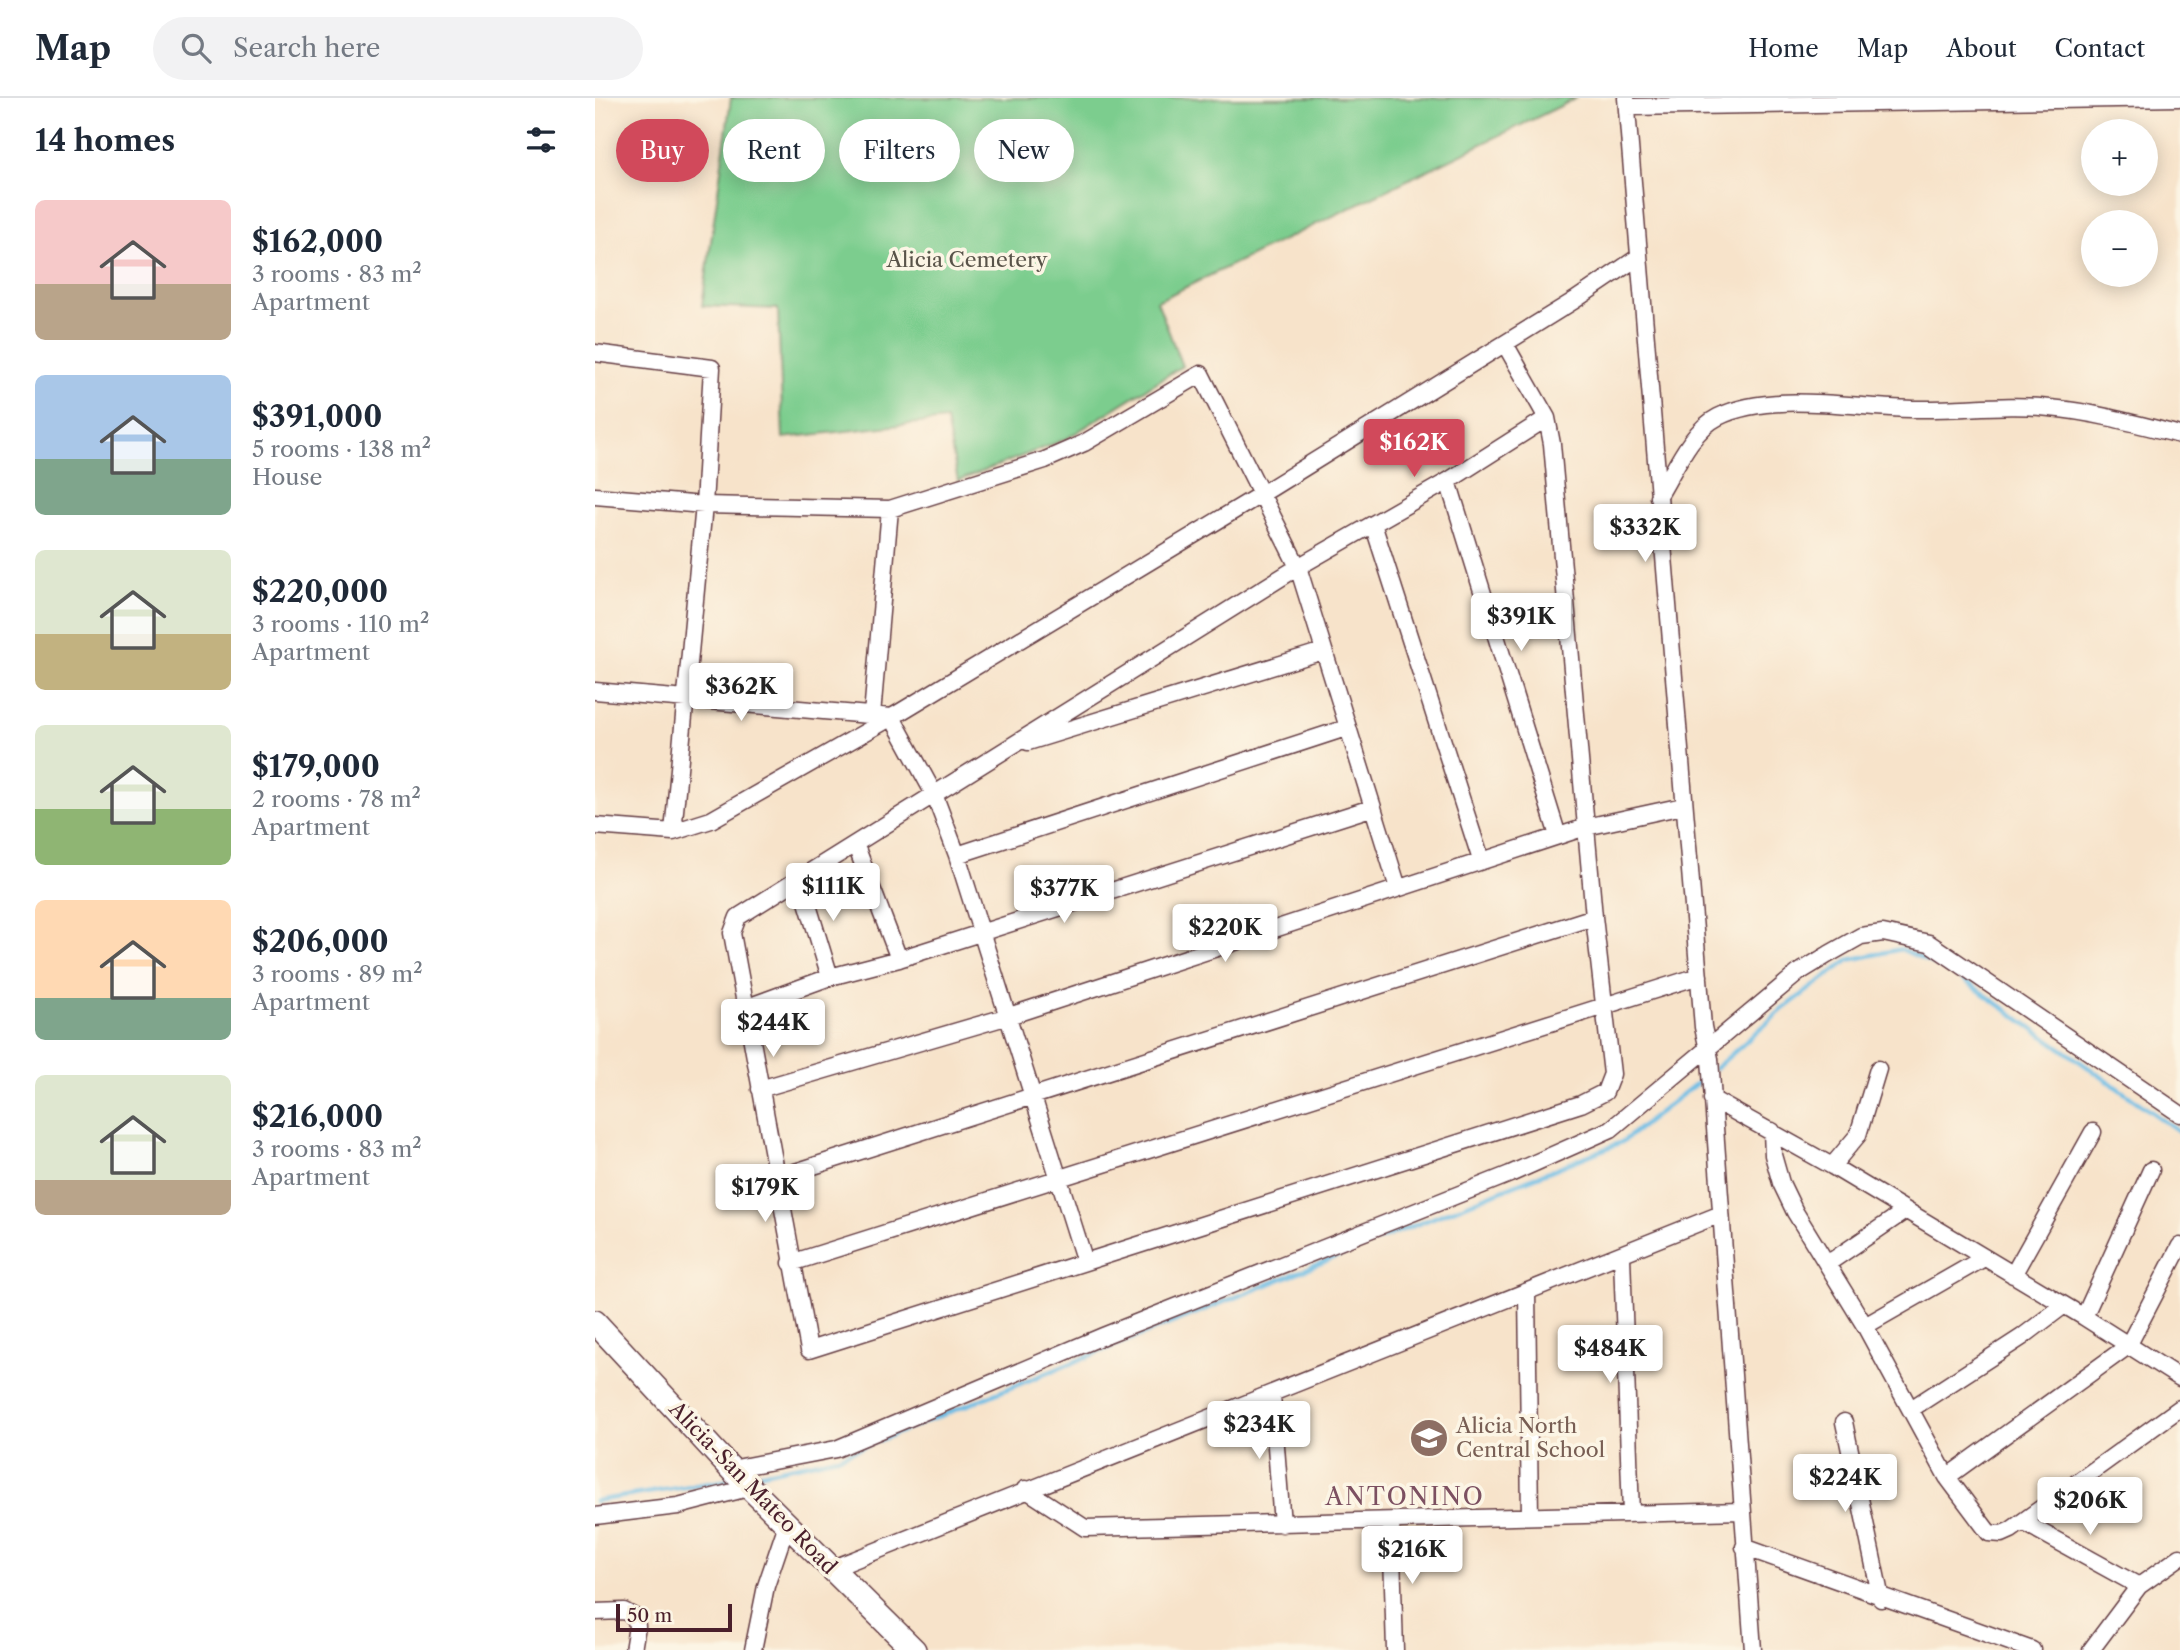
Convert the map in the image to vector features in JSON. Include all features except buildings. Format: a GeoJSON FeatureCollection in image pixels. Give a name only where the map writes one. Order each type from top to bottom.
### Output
{"type":"FeatureCollection","features":[{"type":"Feature","properties":{"kind":"main road","name":"Alicia-San Mateo Road"},"geometry":{"type":"LineString","coordinates":[[595,1322],[731,1469],[752,1486],[831,1569],[914,1650]]}},
{"type":"Feature","properties":{"kind":"street"},"geometry":{"type":"LineString","coordinates":[[1753,1650],[1709,1054],[1683,806],[1626,102],[2179,98]]}},
{"type":"Feature","properties":{"kind":"street"},"geometry":{"type":"LineString","coordinates":[[595,826],[673,832],[711,820],[892,717],[1260,495],[1505,344],[1637,258]]}},
{"type":"Feature","properties":{"kind":"street"},"geometry":{"type":"LineString","coordinates":[[1505,344],[1547,418],[1559,496],[1594,917],[1612,1074],[1605,1092],[1581,1104],[809,1350],[732,933],[733,924],[738,917],[856,846],[934,794],[1298,567],[1448,481],[1547,418]]}},
{"type":"Feature","properties":{"kind":"street"},"geometry":{"type":"LineString","coordinates":[[595,353],[712,368],[704,505],[673,832]]}},
{"type":"Feature","properties":{"kind":"street"},"geometry":{"type":"LineString","coordinates":[[595,496],[704,505],[890,509],[1055,456],[1084,443],[1201,374],[1298,567],[1346,729],[1398,888]]}},
{"type":"Feature","properties":{"kind":"street"},"geometry":{"type":"LineString","coordinates":[[1658,497],[1694,440],[1715,418],[1748,405],[1920,409],[2050,408],[2123,421],[2180,435]]}},
{"type":"Feature","properties":{"kind":"street"},"geometry":{"type":"LineString","coordinates":[[1448,481],[1558,836]]}},
{"type":"Feature","properties":{"kind":"street"},"geometry":{"type":"LineString","coordinates":[[872,715],[890,509]]}},
{"type":"Feature","properties":{"kind":"street"},"geometry":{"type":"LineString","coordinates":[[1373,524],[1482,860]]}},
{"type":"Feature","properties":{"kind":"street"},"geometry":{"type":"LineString","coordinates":[[1007,748],[1323,651]]}},
{"type":"Feature","properties":{"kind":"street"},"geometry":{"type":"LineString","coordinates":[[595,691],[892,717]]}},
{"type":"Feature","properties":{"kind":"street"},"geometry":{"type":"LineString","coordinates":[[892,717],[934,794],[957,855],[979,932],[1009,1016],[1086,1262]]}},
{"type":"Feature","properties":{"kind":"street"},"geometry":{"type":"LineString","coordinates":[[957,855],[1346,729]]}},
{"type":"Feature","properties":{"kind":"street"},"geometry":{"type":"LineString","coordinates":[[760,1089],[1009,1016],[1586,827],[1683,806]]}},
{"type":"Feature","properties":{"kind":"street"},"geometry":{"type":"LineString","coordinates":[[745,1008],[831,977],[899,959],[1371,808]]}},
{"type":"Feature","properties":{"kind":"street"},"geometry":{"type":"LineString","coordinates":[[856,846],[899,959]]}},
{"type":"Feature","properties":{"kind":"street"},"geometry":{"type":"LineString","coordinates":[[800,879],[831,977]]}},
{"type":"Feature","properties":{"kind":"street"},"geometry":{"type":"LineString","coordinates":[[776,1178],[1594,917]]}},
{"type":"Feature","properties":{"kind":"street"},"geometry":{"type":"LineString","coordinates":[[731,1469],[836,1449],[1103,1336],[1510,1174],[1611,1129],[1709,1054],[1798,973],[1861,936],[1883,933],[1929,943],[2180,1114]]}},
{"type":"Feature","properties":{"kind":"street"},"geometry":{"type":"LineString","coordinates":[[791,1263],[1699,976]]}},
{"type":"Feature","properties":{"kind":"street"},"geometry":{"type":"LineString","coordinates":[[1832,1166],[1858,1135],[1878,1069]]}},
{"type":"Feature","properties":{"kind":"street"},"geometry":{"type":"LineString","coordinates":[[1711,1092],[2180,1378]]}},
{"type":"Feature","properties":{"kind":"street"},"geometry":{"type":"LineString","coordinates":[[1772,1131],[1773,1155],[1781,1183],[1865,1326],[1947,1477],[1989,1533],[2002,1534],[2023,1522],[2180,1408]]}},
{"type":"Feature","properties":{"kind":"street"},"geometry":{"type":"LineString","coordinates":[[2013,1276],[2092,1132]]}},
{"type":"Feature","properties":{"kind":"street"},"geometry":{"type":"LineString","coordinates":[[2084,1317],[2151,1170]]}},
{"type":"Feature","properties":{"kind":"street"},"geometry":{"type":"LineString","coordinates":[[1828,1264],[1905,1211]]}},
{"type":"Feature","properties":{"kind":"street"},"geometry":{"type":"LineString","coordinates":[[831,1569],[1025,1489],[1272,1395],[1721,1214]]}},
{"type":"Feature","properties":{"kind":"street"},"geometry":{"type":"LineString","coordinates":[[1947,1477],[2128,1346],[2180,1246]]}},
{"type":"Feature","properties":{"kind":"street"},"geometry":{"type":"LineString","coordinates":[[1622,1256],[1631,1514]]}},
{"type":"Feature","properties":{"kind":"street"},"geometry":{"type":"LineString","coordinates":[[1865,1326],[1984,1258]]}},
{"type":"Feature","properties":{"kind":"street"},"geometry":{"type":"LineString","coordinates":[[1527,1292],[1530,1516]]}},
{"type":"Feature","properties":{"kind":"street"},"geometry":{"type":"LineString","coordinates":[[1911,1409],[2022,1337],[2063,1306]]}},
{"type":"Feature","properties":{"kind":"street"},"geometry":{"type":"LineString","coordinates":[[1272,1395],[1282,1524]]}},
{"type":"Feature","properties":{"kind":"street"},"geometry":{"type":"LineString","coordinates":[[1844,1422],[1881,1598]]}},
{"type":"Feature","properties":{"kind":"street"},"geometry":{"type":"LineString","coordinates":[[595,1516],[678,1506],[752,1486]]}},
{"type":"Feature","properties":{"kind":"street"},"geometry":{"type":"LineString","coordinates":[[1025,1489],[1085,1528],[1742,1511]]}},
{"type":"Feature","properties":{"kind":"street"},"geometry":{"type":"LineString","coordinates":[[1391,1522],[1395,1650]]}},
{"type":"Feature","properties":{"kind":"street"},"geometry":{"type":"LineString","coordinates":[[2023,1522],[2139,1586]]}},
{"type":"Feature","properties":{"kind":"street"},"geometry":{"type":"LineString","coordinates":[[753,1650],[765,1586],[787,1524]]}},
{"type":"Feature","properties":{"kind":"street"},"geometry":{"type":"LineString","coordinates":[[1744,1547],[2032,1650]]}},
{"type":"Feature","properties":{"kind":"street"},"geometry":{"type":"LineString","coordinates":[[2091,1650],[2139,1586],[2180,1557]]}},
{"type":"Feature","properties":{"kind":"street"},"geometry":{"type":"LineString","coordinates":[[595,1612],[624,1611],[635,1617],[637,1626],[633,1650]]}},
{"type":"Feature","properties":{"kind":"green space","name":"Alicia Cemetery"},"geometry":{"type":"Polygon","coordinates":[[[731,98],[1577,98],[1157,301],[1182,366],[1066,439],[958,481],[946,420],[783,438],[778,309],[702,306],[723,155],[723,182],[825,182],[825,119],[728,119],[731,98]]]}},
{"type":"Feature","properties":{"kind":"waterway"},"geometry":{"type":"LineString","coordinates":[[1716,1068],[1783,1009],[1849,960],[1901,949],[1954,973],[2180,1132]]}},
{"type":"Feature","properties":{"kind":"waterway"},"geometry":{"type":"LineString","coordinates":[[748,1476],[838,1457],[1622,1142],[1707,1075]]}},
{"type":"Feature","properties":{"kind":"waterway"},"geometry":{"type":"LineString","coordinates":[[595,1501],[729,1480]]}},
{"type":"Feature","properties":{"kind":"place","name":"Alicia North Central School"},"geometry":{"type":"Point","coordinates":[1429,1438]}},
{"type":"Feature","properties":{"kind":"district","name":"ANTONINO"},"geometry":{"type":"Point","coordinates":[1405,1497]}}]}
